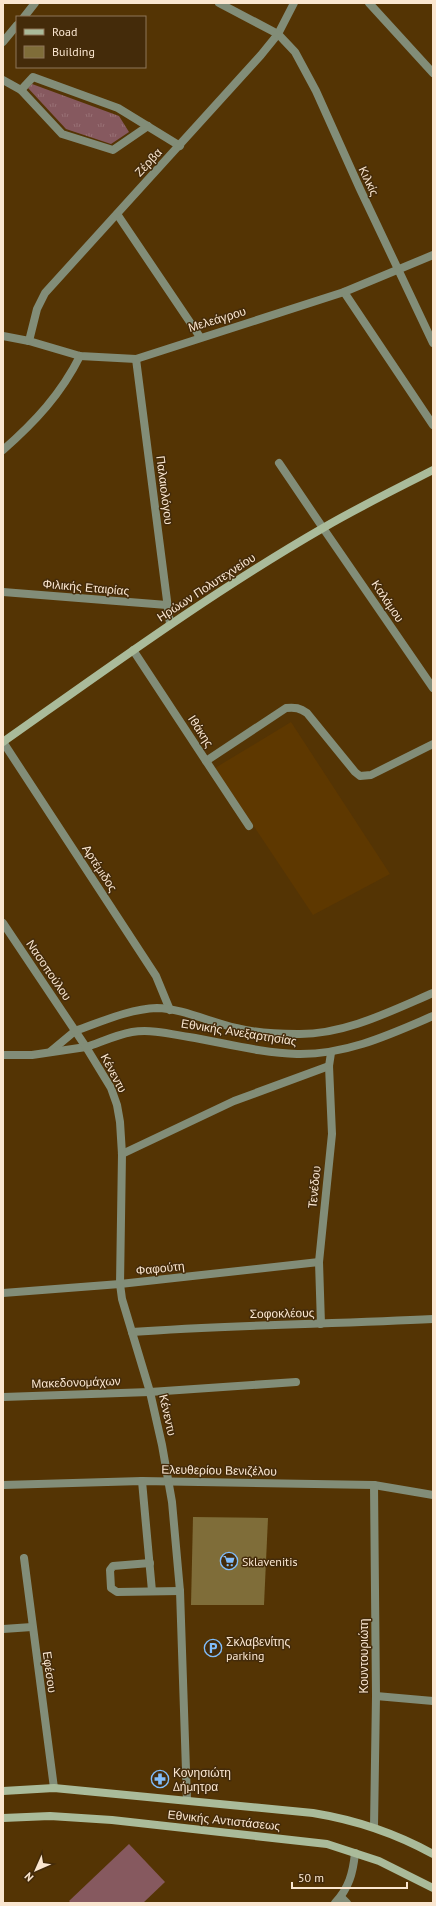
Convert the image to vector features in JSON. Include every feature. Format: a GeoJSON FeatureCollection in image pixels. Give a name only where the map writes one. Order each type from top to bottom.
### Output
{"type":"FeatureCollection","features":[{"type":"Feature","properties":{"kind":"main road","name":"Ηρώων Πολυτεχνείου"},"geometry":{"type":"LineString","coordinates":[[3,742],[170,624],[323,528],[433,470]]}},
{"type":"Feature","properties":{"kind":"main road","name":"Εθνικής Αντιστάσεως"},"geometry":{"type":"LineString","coordinates":[[3,1791],[54,1788],[313,1813],[345,1818],[374,1827],[433,1854]]}},
{"type":"Feature","properties":{"kind":"main road","name":"Εθνικής Αντιστάσεως"},"geometry":{"type":"LineString","coordinates":[[3,1818],[50,1816],[112,1820],[327,1844],[380,1861],[433,1888]]}},
{"type":"Feature","properties":{"kind":"street"},"geometry":{"type":"LineString","coordinates":[[25,16],[35,3]]}},
{"type":"Feature","properties":{"kind":"street","name":"Κιλκίς"},"geometry":{"type":"LineString","coordinates":[[219,3],[278,34],[295,52],[316,91],[360,190],[433,343]]}},
{"type":"Feature","properties":{"kind":"street","name":"Ζέρβα"},"geometry":{"type":"LineString","coordinates":[[29,341],[37,309],[45,293],[261,55],[278,34],[294,3]]}},
{"type":"Feature","properties":{"kind":"street"},"geometry":{"type":"LineString","coordinates":[[369,3],[433,73]]}},
{"type":"Feature","properties":{"kind":"street"},"geometry":{"type":"LineString","coordinates":[[3,42],[16,26]]}},
{"type":"Feature","properties":{"kind":"street"},"geometry":{"type":"LineString","coordinates":[[21,90],[33,77],[118,108],[180,146]]}},
{"type":"Feature","properties":{"kind":"street"},"geometry":{"type":"LineString","coordinates":[[3,80],[21,90],[62,134],[113,150],[148,126]]}},
{"type":"Feature","properties":{"kind":"street"},"geometry":{"type":"LineString","coordinates":[[117,214],[200,337]]}},
{"type":"Feature","properties":{"kind":"street","name":"Μελεάγρου"},"geometry":{"type":"LineString","coordinates":[[3,336],[29,341],[80,356],[136,359],[200,337],[344,292],[433,255]]}},
{"type":"Feature","properties":{"kind":"street"},"geometry":{"type":"LineString","coordinates":[[344,292],[433,425]]}},
{"type":"Feature","properties":{"kind":"street"},"geometry":{"type":"LineString","coordinates":[[3,450],[26,430],[59,393],[68,380],[80,356]]}},
{"type":"Feature","properties":{"kind":"street","name":"Παλαιολόγου"},"geometry":{"type":"LineString","coordinates":[[136,359],[170,624]]}},
{"type":"Feature","properties":{"kind":"street","name":"Καλάμου"},"geometry":{"type":"LineString","coordinates":[[279,463],[433,688]]}},
{"type":"Feature","properties":{"kind":"street","name":"Φιλικής Εταιρίας"},"geometry":{"type":"LineString","coordinates":[[3,592],[167,605]]}},
{"type":"Feature","properties":{"kind":"street","name":"Ιθάκης"},"geometry":{"type":"LineString","coordinates":[[133,650],[249,826]]}},
{"type":"Feature","properties":{"kind":"street"},"geometry":{"type":"LineString","coordinates":[[206,761],[286,708],[293,707],[300,708],[307,713],[355,772],[360,776],[371,775],[433,744]]}},
{"type":"Feature","properties":{"kind":"street","name":"Αρτέμιδος"},"geometry":{"type":"LineString","coordinates":[[3,742],[156,976],[170,1010]]}},
{"type":"Feature","properties":{"kind":"street","name":"Νασοπούλου"},"geometry":{"type":"LineString","coordinates":[[3,923],[86,1047]]}},
{"type":"Feature","properties":{"kind":"street"},"geometry":{"type":"LineString","coordinates":[[51,1052],[75,1031],[142,1009],[170,1010],[238,1029],[298,1034],[328,1032],[352,1025],[433,993]]}},
{"type":"Feature","properties":{"kind":"street","name":"Εθνικής Ανεξαρτησίας"},"geometry":{"type":"LineString","coordinates":[[3,1055],[32,1055],[86,1047],[128,1033],[149,1032],[172,1034],[276,1052],[297,1054],[331,1053],[361,1045],[433,1016]]}},
{"type":"Feature","properties":{"kind":"street","name":"Κένεντυ"},"geometry":{"type":"LineString","coordinates":[[86,1047],[111,1088],[117,1105],[120,1122],[122,1154],[120,1284],[122,1299],[150,1392],[162,1445],[172,1502],[180,1591],[187,1800]]}},
{"type":"Feature","properties":{"kind":"street","name":"Τενέδου"},"geometry":{"type":"LineString","coordinates":[[321,1324],[319,1262],[332,1134],[329,1066],[331,1053]]}},
{"type":"Feature","properties":{"kind":"street"},"geometry":{"type":"LineString","coordinates":[[122,1154],[234,1101],[329,1066]]}},
{"type":"Feature","properties":{"kind":"street","name":"Φαφούτη"},"geometry":{"type":"LineString","coordinates":[[3,1293],[120,1284],[319,1262]]}},
{"type":"Feature","properties":{"kind":"street","name":"Σοφοκλέους"},"geometry":{"type":"LineString","coordinates":[[132,1332],[202,1327],[433,1319]]}},
{"type":"Feature","properties":{"kind":"street","name":"Μακεδονομάχων"},"geometry":{"type":"LineString","coordinates":[[3,1397],[150,1392],[296,1382]]}},
{"type":"Feature","properties":{"kind":"street"},"geometry":{"type":"LineString","coordinates":[[142,1481],[152,1592]]}},
{"type":"Feature","properties":{"kind":"street","name":"Ελευθερίου Βενιζέλου"},"geometry":{"type":"LineString","coordinates":[[3,1485],[142,1481],[374,1485],[433,1495]]}},
{"type":"Feature","properties":{"kind":"street","name":"Κουντουριώτη"},"geometry":{"type":"LineString","coordinates":[[374,1485],[376,1696],[374,1827]]}},
{"type":"Feature","properties":{"kind":"street","name":"Εφέσου"},"geometry":{"type":"LineString","coordinates":[[24,1558],[54,1788]]}},
{"type":"Feature","properties":{"kind":"street"},"geometry":{"type":"LineString","coordinates":[[150,1563],[113,1566],[110,1570],[111,1588],[117,1592],[180,1591]]}},
{"type":"Feature","properties":{"kind":"street"},"geometry":{"type":"LineString","coordinates":[[3,1628],[32,1627]]}},
{"type":"Feature","properties":{"kind":"street"},"geometry":{"type":"LineString","coordinates":[[376,1696],[433,1701]]}},
{"type":"Feature","properties":{"kind":"street"},"geometry":{"type":"LineString","coordinates":[[347,1903],[338,1900],[351,1877],[356,1853]]}},
{"type":"Feature","properties":{"kind":"shaded area"},"geometry":{"type":"Polygon","coordinates":[[[291,722],[390,874],[313,915],[215,768],[291,722]]]}},
{"type":"Feature","properties":{"kind":"green space"},"geometry":{"type":"Polygon","coordinates":[[[32,84],[119,116],[129,132],[111,144],[66,129],[28,88],[32,84]]]}},
{"type":"Feature","properties":{"kind":"green space"},"geometry":{"type":"Polygon","coordinates":[[[129,1844],[165,1882],[143,1903],[71,1903],[69,1901],[129,1844]]]}},
{"type":"Feature","properties":{"kind":"building","name":"Sklavenitis"},"geometry":{"type":"Polygon","coordinates":[[[193,1517],[268,1518],[264,1605],[191,1605],[193,1517]]]}},
{"type":"Feature","properties":{"kind":"place","name":"Sklavenitis"},"geometry":{"type":"Point","coordinates":[229,1561]}},
{"type":"Feature","properties":{"kind":"place","name":"Σκλαβενίτης parking"},"geometry":{"type":"Point","coordinates":[213,1648]}},
{"type":"Feature","properties":{"kind":"place","name":"Κονησιώτη Δήμητρα"},"geometry":{"type":"Point","coordinates":[160,1779]}}]}
